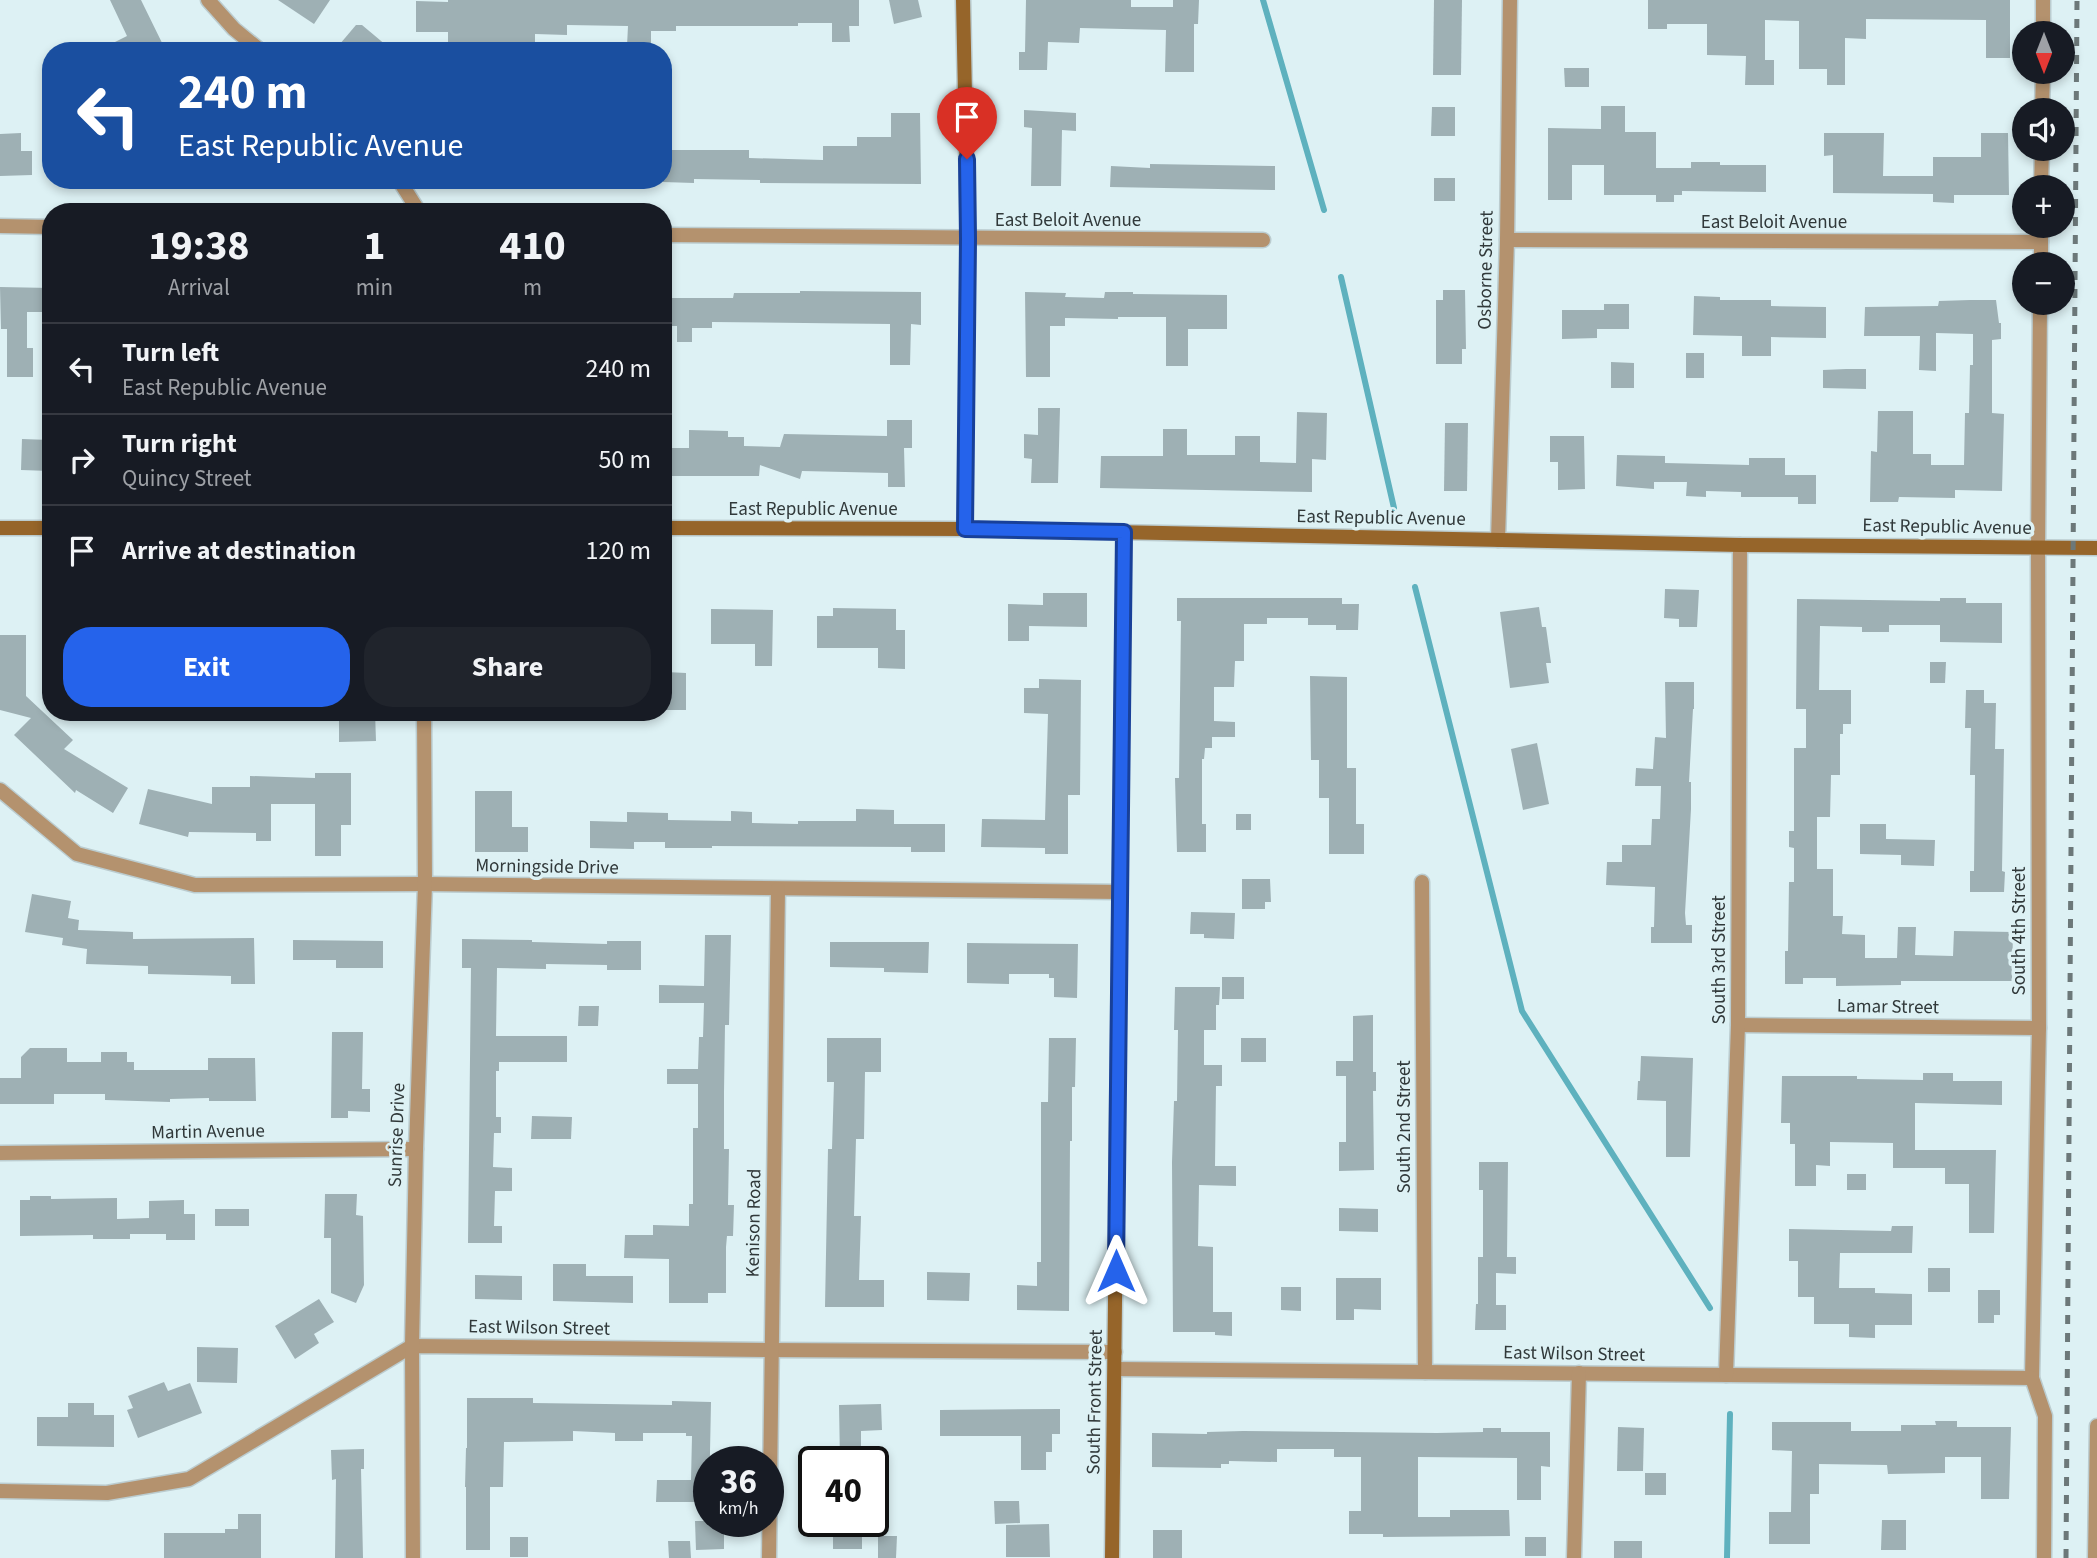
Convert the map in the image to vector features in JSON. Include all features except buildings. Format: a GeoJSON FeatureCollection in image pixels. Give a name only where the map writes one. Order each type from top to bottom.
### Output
{"type":"FeatureCollection","features":[{"type":"Feature","properties":{"kind":"street"},"geometry":{"type":"LineString","coordinates":[[208,0],[234,29],[250,42]]}},
{"type":"Feature","properties":{"kind":"street"},"geometry":{"type":"LineString","coordinates":[[963,0],[968,239],[965,529]]}},
{"type":"Feature","properties":{"kind":"street","name":"Osborne Street"},"geometry":{"type":"LineString","coordinates":[[1498,540],[1507,240],[1510,0]]}},
{"type":"Feature","properties":{"kind":"street"},"geometry":{"type":"LineString","coordinates":[[2043,0],[2043,21]]}},
{"type":"Feature","properties":{"kind":"street"},"geometry":{"type":"LineString","coordinates":[[0,226],[42,227]]}},
{"type":"Feature","properties":{"kind":"street","name":"East Beloit Avenue"},"geometry":{"type":"LineString","coordinates":[[672,235],[1263,240]]}},
{"type":"Feature","properties":{"kind":"street"},"geometry":{"type":"LineString","coordinates":[[2041,238],[2041,252]]}},
{"type":"Feature","properties":{"kind":"street","name":"East Beloit Avenue"},"geometry":{"type":"LineString","coordinates":[[1507,240],[2041,242]]}},
{"type":"Feature","properties":{"kind":"street","name":"South 4th Street"},"geometry":{"type":"LineString","coordinates":[[2040,315],[2039,1028],[2032,1378],[2045,1416],[2043,1558]]}},
{"type":"Feature","properties":{"kind":"street"},"geometry":{"type":"LineString","coordinates":[[0,528],[42,528]]}},
{"type":"Feature","properties":{"kind":"street","name":"East Republic Avenue"},"geometry":{"type":"LineString","coordinates":[[672,528],[965,529],[1740,545],[2097,548]]}},
{"type":"Feature","properties":{"kind":"street","name":"South Front Street"},"geometry":{"type":"LineString","coordinates":[[1112,1558],[1124,532]]}},
{"type":"Feature","properties":{"kind":"street","name":"South 3rd Street"},"geometry":{"type":"LineString","coordinates":[[1726,1374],[1738,1024],[1740,545]]}},
{"type":"Feature","properties":{"kind":"street","name":"Sunrise Drive"},"geometry":{"type":"LineString","coordinates":[[413,1558],[412,1346],[415,1149],[425,884],[424,721]]}},
{"type":"Feature","properties":{"kind":"street","name":"Morningside Drive"},"geometry":{"type":"LineString","coordinates":[[0,790],[77,854],[195,885],[425,884],[1120,892]]}},
{"type":"Feature","properties":{"kind":"street","name":"South 2nd Street"},"geometry":{"type":"LineString","coordinates":[[1422,882],[1425,1372]]}},
{"type":"Feature","properties":{"kind":"street","name":"Kenison Road"},"geometry":{"type":"LineString","coordinates":[[769,1558],[778,889]]}},
{"type":"Feature","properties":{"kind":"street","name":"Lamar Street"},"geometry":{"type":"LineString","coordinates":[[1738,1024],[2039,1028]]}},
{"type":"Feature","properties":{"kind":"street","name":"Martin Avenue"},"geometry":{"type":"LineString","coordinates":[[0,1153],[415,1149]]}},
{"type":"Feature","properties":{"kind":"street"},"geometry":{"type":"LineString","coordinates":[[0,1491],[107,1493],[189,1479],[412,1346]]}},
{"type":"Feature","properties":{"kind":"street","name":"East Wilson Street"},"geometry":{"type":"LineString","coordinates":[[412,1346],[1115,1352]]}},
{"type":"Feature","properties":{"kind":"street","name":"East Wilson Street"},"geometry":{"type":"LineString","coordinates":[[1115,1369],[2032,1378]]}},
{"type":"Feature","properties":{"kind":"street"},"geometry":{"type":"LineString","coordinates":[[1574,1558],[1579,1373]]}},
{"type":"Feature","properties":{"kind":"street"},"geometry":{"type":"LineString","coordinates":[[2095,1558],[2097,1426]]}},
{"type":"Feature","properties":{"kind":"waterway"},"geometry":{"type":"LineString","coordinates":[[1263,0],[1324,210]]}},
{"type":"Feature","properties":{"kind":"waterway"},"geometry":{"type":"LineString","coordinates":[[1341,277],[1394,508]]}},
{"type":"Feature","properties":{"kind":"waterway"},"geometry":{"type":"LineString","coordinates":[[1415,587],[1522,1011],[1710,1308]]}},
{"type":"Feature","properties":{"kind":"waterway"},"geometry":{"type":"LineString","coordinates":[[1727,1558],[1730,1414]]}},
{"type":"Feature","properties":{"kind":"railway"},"geometry":{"type":"LineString","coordinates":[[2066,1558],[2077,0]]}},
{"type":"Feature","properties":{"kind":"route"},"geometry":{"type":"LineString","coordinates":[[967,159],[965,529],[1124,532],[1116,1271]]}}]}
